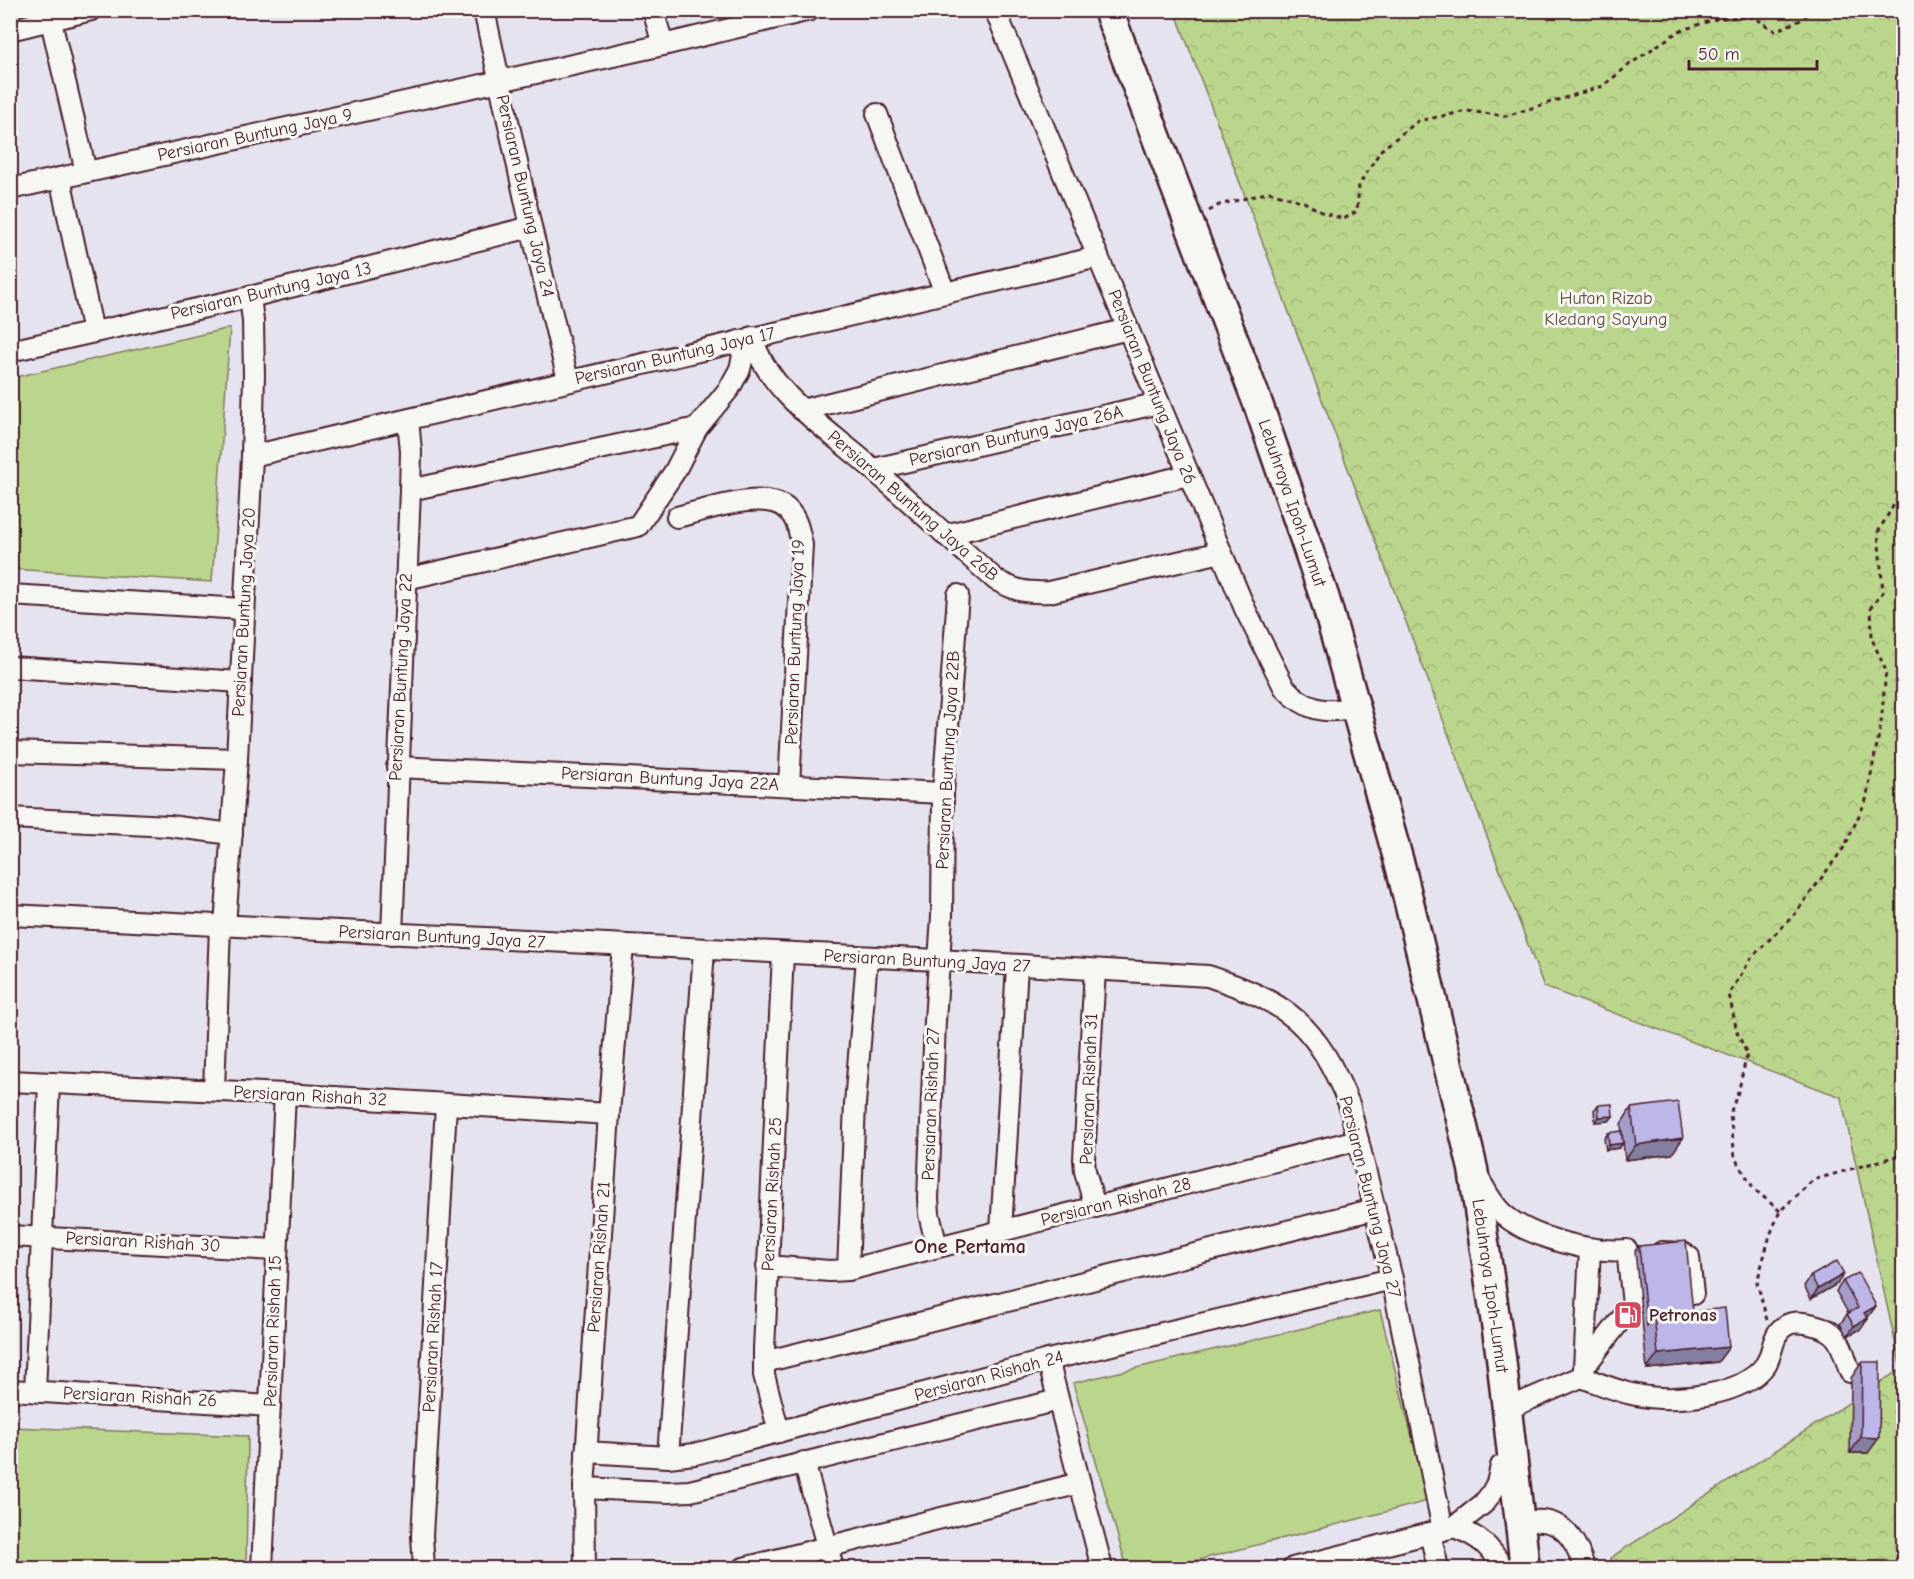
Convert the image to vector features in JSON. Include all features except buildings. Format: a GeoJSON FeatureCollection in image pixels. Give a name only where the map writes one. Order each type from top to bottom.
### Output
{"type":"FeatureCollection","features":[{"type":"Feature","properties":{"kind":"highway","name":"Lebuhraya Ipoh-Lumut"},"geometry":{"type":"LineString","coordinates":[[1108,10],[1258,404],[1301,528],[1325,599],[1401,869],[1473,1169],[1507,1409],[1525,1569]]}},
{"type":"Feature","properties":{"kind":"highway","name":"Lebuhraya Ipoh-Lumut"},"geometry":{"type":"LineString","coordinates":[[1434,1008],[1474,1264],[1501,1466],[1512,1569]]}},
{"type":"Feature","properties":{"kind":"street"},"geometry":{"type":"LineString","coordinates":[[10,30],[91,10]]}},
{"type":"Feature","properties":{"kind":"street","name":"Persiaran Buntung Jaya 24"},"geometry":{"type":"LineString","coordinates":[[484,10],[531,227],[568,380]]}},
{"type":"Feature","properties":{"kind":"street"},"geometry":{"type":"LineString","coordinates":[[653,10],[663,45]]}},
{"type":"Feature","properties":{"kind":"street","name":"Persiaran Buntung Jaya 9"},"geometry":{"type":"LineString","coordinates":[[10,189],[663,45],[810,10]]}},
{"type":"Feature","properties":{"kind":"street","name":"Persiaran Buntung Jaya 26"},"geometry":{"type":"LineString","coordinates":[[995,10],[1245,609],[1284,687],[1293,696],[1317,709],[1327,711],[1355,707]]}},
{"type":"Feature","properties":{"kind":"street"},"geometry":{"type":"LineString","coordinates":[[51,21],[86,172]]}},
{"type":"Feature","properties":{"kind":"street"},"geometry":{"type":"LineString","coordinates":[[877,114],[945,293]]}},
{"type":"Feature","properties":{"kind":"street"},"geometry":{"type":"LineString","coordinates":[[60,178],[93,332]]}},
{"type":"Feature","properties":{"kind":"street","name":"Persiaran Buntung Jaya 13"},"geometry":{"type":"LineString","coordinates":[[10,351],[250,297],[531,227]]}},
{"type":"Feature","properties":{"kind":"street","name":"Persiaran Buntung Jaya 17"},"geometry":{"type":"LineString","coordinates":[[252,456],[1098,257]]}},
{"type":"Feature","properties":{"kind":"street","name":"Persiaran Buntung Jaya 20"},"geometry":{"type":"LineString","coordinates":[[214,1090],[222,926],[237,759],[252,456],[254,375],[250,297]]}},
{"type":"Feature","properties":{"kind":"street"},"geometry":{"type":"LineString","coordinates":[[802,410],[1128,329]]}},
{"type":"Feature","properties":{"kind":"street"},"geometry":{"type":"LineString","coordinates":[[406,579],[638,526],[675,471],[697,428],[729,389],[740,369],[746,339]]}},
{"type":"Feature","properties":{"kind":"street","name":"Persiaran Buntung Jaya 26B"},"geometry":{"type":"LineString","coordinates":[[746,339],[802,410],[874,469],[996,580],[1014,590],[1030,593],[1049,592],[1221,552]]}},
{"type":"Feature","properties":{"kind":"street","name":"Persiaran Buntung Jaya 26A"},"geometry":{"type":"LineString","coordinates":[[874,469],[1159,403]]}},
{"type":"Feature","properties":{"kind":"street","name":"Persiaran Buntung Jaya 22"},"geometry":{"type":"LineString","coordinates":[[392,934],[410,490],[411,451],[408,420]]}},
{"type":"Feature","properties":{"kind":"street"},"geometry":{"type":"LineString","coordinates":[[410,490],[697,428]]}},
{"type":"Feature","properties":{"kind":"street"},"geometry":{"type":"LineString","coordinates":[[945,535],[1188,475]]}},
{"type":"Feature","properties":{"kind":"street","name":"Persiaran Buntung Jaya 19"},"geometry":{"type":"LineString","coordinates":[[677,517],[754,500],[772,500],[788,509],[798,524],[802,545],[789,785]]}},
{"type":"Feature","properties":{"kind":"street"},"geometry":{"type":"LineString","coordinates":[[10,595],[243,609]]}},
{"type":"Feature","properties":{"kind":"street","name":"Persiaran Buntung Jaya 22B"},"geometry":{"type":"LineString","coordinates":[[938,960],[942,916],[943,793],[958,595]]}},
{"type":"Feature","properties":{"kind":"street"},"geometry":{"type":"LineString","coordinates":[[10,667],[241,682]]}},
{"type":"Feature","properties":{"kind":"street"},"geometry":{"type":"LineString","coordinates":[[10,752],[237,759]]}},
{"type":"Feature","properties":{"kind":"street","name":"Persiaran Buntung Jaya 22A"},"geometry":{"type":"LineString","coordinates":[[397,767],[943,793]]}},
{"type":"Feature","properties":{"kind":"street"},"geometry":{"type":"LineString","coordinates":[[10,818],[169,826],[232,834]]}},
{"type":"Feature","properties":{"kind":"street","name":"Persiaran Buntung Jaya 27"},"geometry":{"type":"LineString","coordinates":[[10,915],[1095,969],[1208,976],[1246,989],[1282,1008],[1305,1026],[1327,1059],[1349,1104],[1392,1279],[1443,1530],[1438,1569]]}},
{"type":"Feature","properties":{"kind":"street","name":"Persiaran Rishah 21"},"geometry":{"type":"LineString","coordinates":[[585,1569],[586,1452],[623,946]]}},
{"type":"Feature","properties":{"kind":"street"},"geometry":{"type":"LineString","coordinates":[[668,1457],[704,950]]}},
{"type":"Feature","properties":{"kind":"street","name":"Persiaran Rishah 25"},"geometry":{"type":"LineString","coordinates":[[779,1432],[766,1381],[764,1362],[783,954]]}},
{"type":"Feature","properties":{"kind":"street"},"geometry":{"type":"LineString","coordinates":[[848,1270],[855,1104],[867,958]]}},
{"type":"Feature","properties":{"kind":"street","name":"Persiaran Rishah 27"},"geometry":{"type":"LineString","coordinates":[[937,1247],[929,1214],[928,1198],[938,960]]}},
{"type":"Feature","properties":{"kind":"street"},"geometry":{"type":"LineString","coordinates":[[1001,1231],[1017,966]]}},
{"type":"Feature","properties":{"kind":"street","name":"Persiaran Rishah 31"},"geometry":{"type":"LineString","coordinates":[[1095,969],[1084,1159],[1095,1207]]}},
{"type":"Feature","properties":{"kind":"street","name":"Persiaran Rishah 32"},"geometry":{"type":"LineString","coordinates":[[10,1081],[214,1090],[609,1114]]}},
{"type":"Feature","properties":{"kind":"street"},"geometry":{"type":"LineString","coordinates":[[35,1391],[49,1083]]}},
{"type":"Feature","properties":{"kind":"street","name":"Persiaran Rishah 15"},"geometry":{"type":"LineString","coordinates":[[262,1569],[285,1094]]}},
{"type":"Feature","properties":{"kind":"street","name":"Persiaran Rishah 17"},"geometry":{"type":"LineString","coordinates":[[424,1569],[422,1536],[446,1105]]}},
{"type":"Feature","properties":{"kind":"street","name":"Persiaran Rishah 28"},"geometry":{"type":"LineString","coordinates":[[767,1266],[831,1271],[848,1270],[1358,1140]]}},
{"type":"Feature","properties":{"kind":"street"},"geometry":{"type":"LineString","coordinates":[[1473,1169],[1492,1202],[1502,1213],[1515,1224],[1534,1233],[1590,1249],[1683,1253],[1689,1257],[1693,1294],[1633,1304]]}},
{"type":"Feature","properties":{"kind":"street"},"geometry":{"type":"LineString","coordinates":[[764,1362],[1375,1209]]}},
{"type":"Feature","properties":{"kind":"street","name":"Persiaran Rishah 30"},"geometry":{"type":"LineString","coordinates":[[10,1236],[276,1250]]}},
{"type":"Feature","properties":{"kind":"street"},"geometry":{"type":"LineString","coordinates":[[1583,1372],[1590,1249]]}},
{"type":"Feature","properties":{"kind":"street"},"geometry":{"type":"LineString","coordinates":[[1507,1409],[1583,1372],[1633,1304],[1627,1250]]}},
{"type":"Feature","properties":{"kind":"street","name":"Persiaran Rishah 24"},"geometry":{"type":"LineString","coordinates":[[586,1452],[668,1457],[695,1454],[1048,1360],[1392,1279]]}},
{"type":"Feature","properties":{"kind":"street"},"geometry":{"type":"LineString","coordinates":[[1583,1372],[1638,1396],[1687,1398],[1718,1392],[1741,1384],[1766,1364],[1774,1338],[1782,1328],[1793,1323],[1811,1324],[1828,1329],[1839,1340],[1850,1372]]}},
{"type":"Feature","properties":{"kind":"street"},"geometry":{"type":"LineString","coordinates":[[1048,1360],[1102,1569]]}},
{"type":"Feature","properties":{"kind":"street","name":"Persiaran Rishah 26"},"geometry":{"type":"LineString","coordinates":[[10,1390],[270,1406]]}},
{"type":"Feature","properties":{"kind":"street"},"geometry":{"type":"LineString","coordinates":[[584,1488],[690,1491],[1058,1400]]}},
{"type":"Feature","properties":{"kind":"street"},"geometry":{"type":"LineString","coordinates":[[804,1462],[833,1569]]}},
{"type":"Feature","properties":{"kind":"street"},"geometry":{"type":"LineString","coordinates":[[1293,1569],[1443,1530],[1483,1504],[1497,1483],[1501,1466]]}},
{"type":"Feature","properties":{"kind":"street"},"geometry":{"type":"LineString","coordinates":[[744,1569],[1080,1483]]}},
{"type":"Feature","properties":{"kind":"street"},"geometry":{"type":"LineString","coordinates":[[1519,1522],[1543,1521],[1556,1524],[1567,1532],[1576,1545],[1584,1569]]}},
{"type":"Feature","properties":{"kind":"street"},"geometry":{"type":"LineString","coordinates":[[1443,1530],[1480,1538],[1503,1569]]}},
{"type":"Feature","properties":{"kind":"path"},"geometry":{"type":"LineString","coordinates":[[1189,224],[1219,205],[1270,192],[1304,202],[1323,213],[1344,219],[1357,211],[1359,185],[1382,150],[1418,121],[1467,111],[1506,116],[1603,86],[1630,64],[1680,31],[1719,18],[1754,17],[1774,31],[1803,19],[1811,10]]}},
{"type":"Feature","properties":{"kind":"path"},"geometry":{"type":"LineString","coordinates":[[1780,1211],[1754,1189],[1735,1158],[1731,1114],[1747,1054],[1737,1032],[1729,994],[1752,957],[1795,914],[1845,846],[1866,800],[1881,724],[1886,671],[1872,639],[1871,608],[1883,592],[1878,532],[1896,501],[1904,497]]}},
{"type":"Feature","properties":{"kind":"path"},"geometry":{"type":"LineString","coordinates":[[1774,1338],[1763,1312],[1757,1282],[1770,1235],[1780,1211],[1812,1180],[1904,1154]]}},
{"type":"Feature","properties":{"kind":"green space","name":"Hutan Rizab Kledang Sayung"},"geometry":{"type":"Polygon","coordinates":[[[1175,11],[1903,11],[1903,1568],[1612,1568],[1610,1558],[1901,1369],[1841,1097],[1544,987],[1175,11]]]}},
{"type":"Feature","properties":{"kind":"green space"},"geometry":{"type":"Polygon","coordinates":[[[230,328],[212,582],[11,569],[11,378],[230,328]]]}},
{"type":"Feature","properties":{"kind":"green space"},"geometry":{"type":"Polygon","coordinates":[[[1380,1310],[1428,1501],[1167,1568],[1127,1568],[1073,1383],[1380,1310]]]}},
{"type":"Feature","properties":{"kind":"green space"},"geometry":{"type":"Polygon","coordinates":[[[11,1427],[248,1436],[246,1568],[11,1568],[11,1427]]]}},
{"type":"Feature","properties":{"kind":"place","name":"Petronas"},"geometry":{"type":"Point","coordinates":[1628,1315]}},
{"type":"Feature","properties":{"kind":"district","name":"One Pertama"},"geometry":{"type":"Point","coordinates":[970,1246]}}]}
